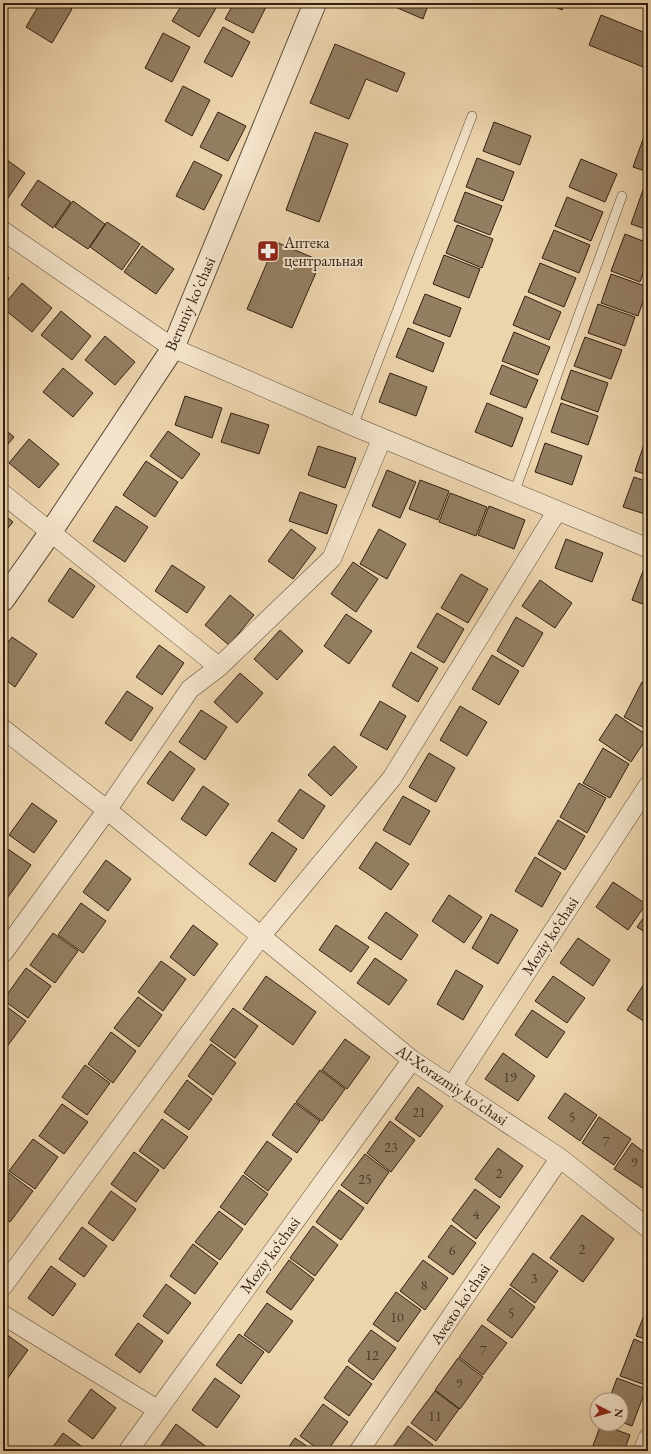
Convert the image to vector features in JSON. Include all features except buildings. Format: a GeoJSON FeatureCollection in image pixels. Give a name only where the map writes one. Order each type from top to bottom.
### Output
{"type":"FeatureCollection","features":[{"type":"Feature","properties":{"kind":"street","name":"Beruniy ko'chasi"},"geometry":{"type":"LineString","coordinates":[[3,600],[50,533],[173,348],[315,3]]}},
{"type":"Feature","properties":{"kind":"street"},"geometry":{"type":"LineString","coordinates":[[3,231],[173,348],[353,426],[648,548]]}},
{"type":"Feature","properties":{"kind":"street"},"geometry":{"type":"LineString","coordinates":[[3,953],[107,810],[190,690],[218,667],[332,558],[382,438]]}},
{"type":"Feature","properties":{"kind":"street"},"geometry":{"type":"LineString","coordinates":[[3,494],[218,667]]}},
{"type":"Feature","properties":{"kind":"street"},"geometry":{"type":"LineString","coordinates":[[3,1286],[261,936],[392,778],[557,510]]}},
{"type":"Feature","properties":{"kind":"street","name":"Al-Xorazmiy ko'chasi"},"geometry":{"type":"LineString","coordinates":[[3,729],[107,810],[412,1060],[560,1158],[648,1228]]}},
{"type":"Feature","properties":{"kind":"street","name":"Moziy ko‘chasi"},"geometry":{"type":"LineString","coordinates":[[452,1086],[648,786]]}},
{"type":"Feature","properties":{"kind":"street","name":"Moziy ko‘chasi"},"geometry":{"type":"LineString","coordinates":[[128,1451],[412,1060]]}},
{"type":"Feature","properties":{"kind":"street","name":"Avesto ko'chasi"},"geometry":{"type":"LineString","coordinates":[[359,1451],[560,1158]]}},
{"type":"Feature","properties":{"kind":"street"},"geometry":{"type":"LineString","coordinates":[[3,1315],[158,1410]]}},
{"type":"Feature","properties":{"kind":"street"},"geometry":{"type":"LineString","coordinates":[[643,1451],[648,1438]]}},
{"type":"Feature","properties":{"kind":"lane"},"geometry":{"type":"LineString","coordinates":[[353,426],[472,116]]}},
{"type":"Feature","properties":{"kind":"lane"},"geometry":{"type":"LineString","coordinates":[[514,493],[622,196]]}},
{"type":"Feature","properties":{"kind":"place","name":"Аптека центральная"},"geometry":{"type":"Point","coordinates":[268,251]}}]}
